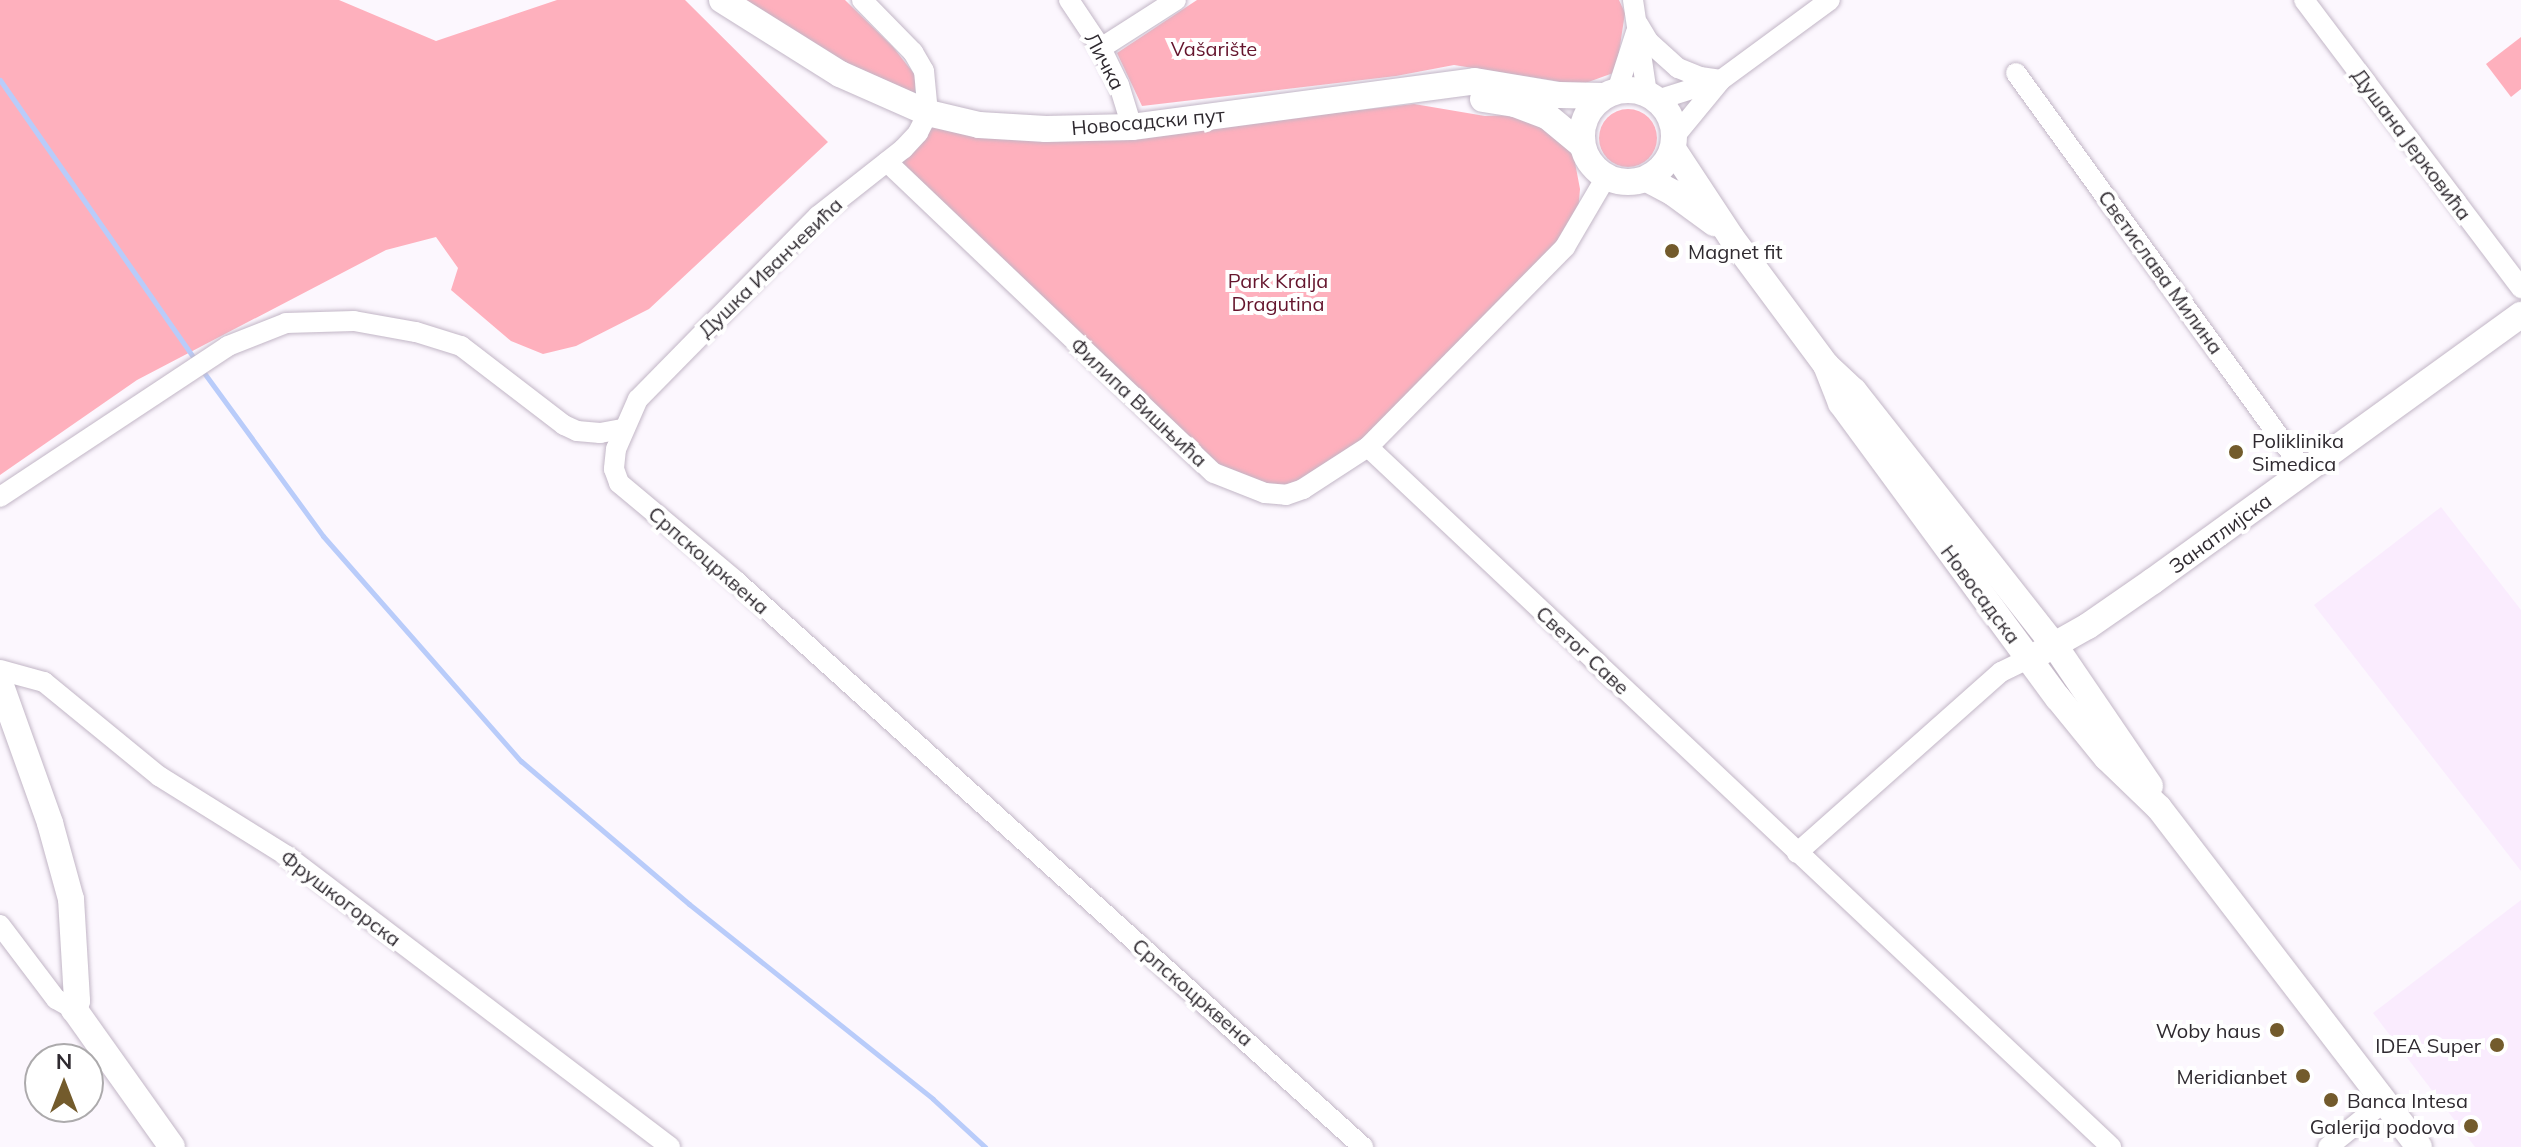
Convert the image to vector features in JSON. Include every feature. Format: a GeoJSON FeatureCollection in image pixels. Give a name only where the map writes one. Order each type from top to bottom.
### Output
{"type":"FeatureCollection","features":[{"type":"Feature","properties":{"kind":"main road","name":"Новосадски пут"},"geometry":{"type":"LineString","coordinates":[[722,0],[840,74],[928,113],[1003,128],[1132,127],[1412,91],[1442,83],[1475,81],[1559,95],[1652,97]]}},
{"type":"Feature","properties":{"kind":"main road","name":"Новосадски пут"},"geometry":{"type":"LineString","coordinates":[[1412,91],[1515,104],[1547,116],[1582,145],[1595,169],[1606,177]]}},
{"type":"Feature","properties":{"kind":"main road"},"geometry":{"type":"LineString","coordinates":[[1582,145],[1586,117],[1611,94]]}},
{"type":"Feature","properties":{"kind":"main road"},"geometry":{"type":"LineString","coordinates":[[1606,177],[1619,182],[1647,179],[1668,162],[1674,142],[1667,110],[1652,97]]}},
{"type":"Feature","properties":{"kind":"main road","name":"Новосадска"},"geometry":{"type":"LineString","coordinates":[[1674,142],[1731,237],[1826,365],[1854,391],[2055,646],[2125,745],[2159,808]]}},
{"type":"Feature","properties":{"kind":"main road","name":"Новосадска"},"geometry":{"type":"LineString","coordinates":[[1647,179],[1673,193],[1731,237]]}},
{"type":"Feature","properties":{"kind":"main road","name":"Занатлијска"},"geometry":{"type":"LineString","coordinates":[[2030,658],[2055,646],[2305,472],[2521,315]]}},
{"type":"Feature","properties":{"kind":"main road","name":"Новосадска"},"geometry":{"type":"LineString","coordinates":[[1826,365],[1841,403],[2030,658],[2107,758],[2159,808],[2419,1147]]}},
{"type":"Feature","properties":{"kind":"main road"},"geometry":{"type":"LineString","coordinates":[[0,683],[50,823],[71,899],[77,1001],[74,1009],[172,1147]]}},
{"type":"Feature","properties":{"kind":"street"},"geometry":{"type":"LineString","coordinates":[[862,0],[920,62],[927,82],[928,113]]}},
{"type":"Feature","properties":{"kind":"street","name":"Личка"},"geometry":{"type":"LineString","coordinates":[[1069,0],[1101,48],[1125,98],[1132,127]]}},
{"type":"Feature","properties":{"kind":"street"},"geometry":{"type":"LineString","coordinates":[[1101,48],[1176,0]]}},
{"type":"Feature","properties":{"kind":"street"},"geometry":{"type":"LineString","coordinates":[[1633,0],[1652,97],[1721,80]]}},
{"type":"Feature","properties":{"kind":"street"},"geometry":{"type":"LineString","coordinates":[[1674,142],[1721,80],[1830,0]]}},
{"type":"Feature","properties":{"kind":"street","name":"Душана Јерковића"},"geometry":{"type":"LineString","coordinates":[[2304,0],[2521,288]]}},
{"type":"Feature","properties":{"kind":"street"},"geometry":{"type":"LineString","coordinates":[[1638,24],[1649,42],[1678,68],[1700,77],[1721,80]]}},
{"type":"Feature","properties":{"kind":"street"},"geometry":{"type":"LineString","coordinates":[[1611,94],[1638,24]]}},
{"type":"Feature","properties":{"kind":"street","name":"Светислава Милина"},"geometry":{"type":"LineString","coordinates":[[2016,73],[2305,472]]}},
{"type":"Feature","properties":{"kind":"street","name":"Душка Иванчевића"},"geometry":{"type":"LineString","coordinates":[[622,429],[638,399],[718,315],[818,216],[914,138],[928,113]]}},
{"type":"Feature","properties":{"kind":"street","name":"Филипа Вишњића"},"geometry":{"type":"LineString","coordinates":[[887,162],[1214,473],[1265,493],[1286,495],[1303,489],[1368,447],[1565,247],[1606,177]]}},
{"type":"Feature","properties":{"kind":"street"},"geometry":{"type":"LineString","coordinates":[[0,497],[228,346],[286,323],[354,321],[416,332],[461,346],[577,431],[600,433],[622,429]]}},
{"type":"Feature","properties":{"kind":"street","name":"Српскоцрквена"},"geometry":{"type":"LineString","coordinates":[[622,429],[614,469],[619,483],[736,581],[1363,1147]]}},
{"type":"Feature","properties":{"kind":"street","name":"Светог Саве"},"geometry":{"type":"LineString","coordinates":[[1368,447],[2111,1147]]}},
{"type":"Feature","properties":{"kind":"street"},"geometry":{"type":"LineString","coordinates":[[1797,853],[2001,672],[2030,658]]}},
{"type":"Feature","properties":{"kind":"street","name":"Фрушкогорска"},"geometry":{"type":"LineString","coordinates":[[0,670],[44,682],[159,776],[287,856],[670,1147]]}},
{"type":"Feature","properties":{"kind":"street"},"geometry":{"type":"LineString","coordinates":[[0,925],[56,999],[74,1009]]}},
{"type":"Feature","properties":{"kind":"street"},"geometry":{"type":"LineString","coordinates":[[2328,1147],[2385,1101]]}},
{"type":"Feature","properties":{"kind":"shaded area"},"geometry":{"type":"Polygon","coordinates":[[[2441,507],[2521,610],[2521,871],[2314,605],[2441,507]]]}},
{"type":"Feature","properties":{"kind":"shaded area"},"geometry":{"type":"Polygon","coordinates":[[[2521,900],[2521,1147],[2475,1147],[2373,1013],[2521,900]]]}},
{"type":"Feature","properties":{"kind":"green space"},"geometry":{"type":"Polygon","coordinates":[[[0,0],[339,0],[436,41],[557,0],[685,0],[828,142],[649,309],[576,346],[543,354],[511,341],[451,290],[458,268],[436,237],[386,250],[137,380],[0,475],[0,0]]]}},
{"type":"Feature","properties":{"kind":"green space"},"geometry":{"type":"Polygon","coordinates":[[[742,0],[845,0],[893,47],[915,75],[915,97],[839,60],[742,0]]]}},
{"type":"Feature","properties":{"kind":"green space","name":"Vašarište"},"geometry":{"type":"Polygon","coordinates":[[[1197,0],[1619,0],[1625,13],[1616,72],[1580,85],[1454,65],[1396,76],[1142,106],[1117,53],[1197,0]]]}},
{"type":"Feature","properties":{"kind":"green space"},"geometry":{"type":"Polygon","coordinates":[[[2521,37],[2521,89],[2511,97],[2486,64],[2521,37]]]}},
{"type":"Feature","properties":{"kind":"green space","name":"Park Kralja Dragutina"},"geometry":{"type":"Polygon","coordinates":[[[1414,104],[1485,116],[1517,115],[1543,129],[1573,152],[1580,189],[1578,212],[1565,247],[1368,447],[1286,495],[1214,473],[887,162],[928,113],[1025,137],[1280,119],[1414,104]]]}},
{"type":"Feature","properties":{"kind":"green space"},"geometry":{"type":"Polygon","coordinates":[[[1628,109],[1639,111],[1648,118],[1655,127],[1655,149],[1648,158],[1639,165],[1628,167],[1617,165],[1608,158],[1601,149],[1599,138],[1601,127],[1608,118],[1617,111],[1628,109]]]}},
{"type":"Feature","properties":{"kind":"waterway"},"geometry":{"type":"LineString","coordinates":[[0,80],[196,361]]}},
{"type":"Feature","properties":{"kind":"waterway"},"geometry":{"type":"LineString","coordinates":[[202,370],[323,536],[521,761],[689,904],[933,1099],[985,1147]]}},
{"type":"Feature","properties":{"kind":"place","name":"Magnet fit"},"geometry":{"type":"Point","coordinates":[1672,251]}},
{"type":"Feature","properties":{"kind":"place","name":"Poliklinika Simedica"},"geometry":{"type":"Point","coordinates":[2236,452]}},
{"type":"Feature","properties":{"kind":"place","name":"Woby haus"},"geometry":{"type":"Point","coordinates":[2277,1030]}},
{"type":"Feature","properties":{"kind":"place","name":"IDEA Super"},"geometry":{"type":"Point","coordinates":[2497,1045]}},
{"type":"Feature","properties":{"kind":"place","name":"Meridianbet"},"geometry":{"type":"Point","coordinates":[2303,1076]}},
{"type":"Feature","properties":{"kind":"place","name":"Banca Intesa"},"geometry":{"type":"Point","coordinates":[2331,1100]}},
{"type":"Feature","properties":{"kind":"place","name":"Galerija podova"},"geometry":{"type":"Point","coordinates":[2471,1126]}}]}
